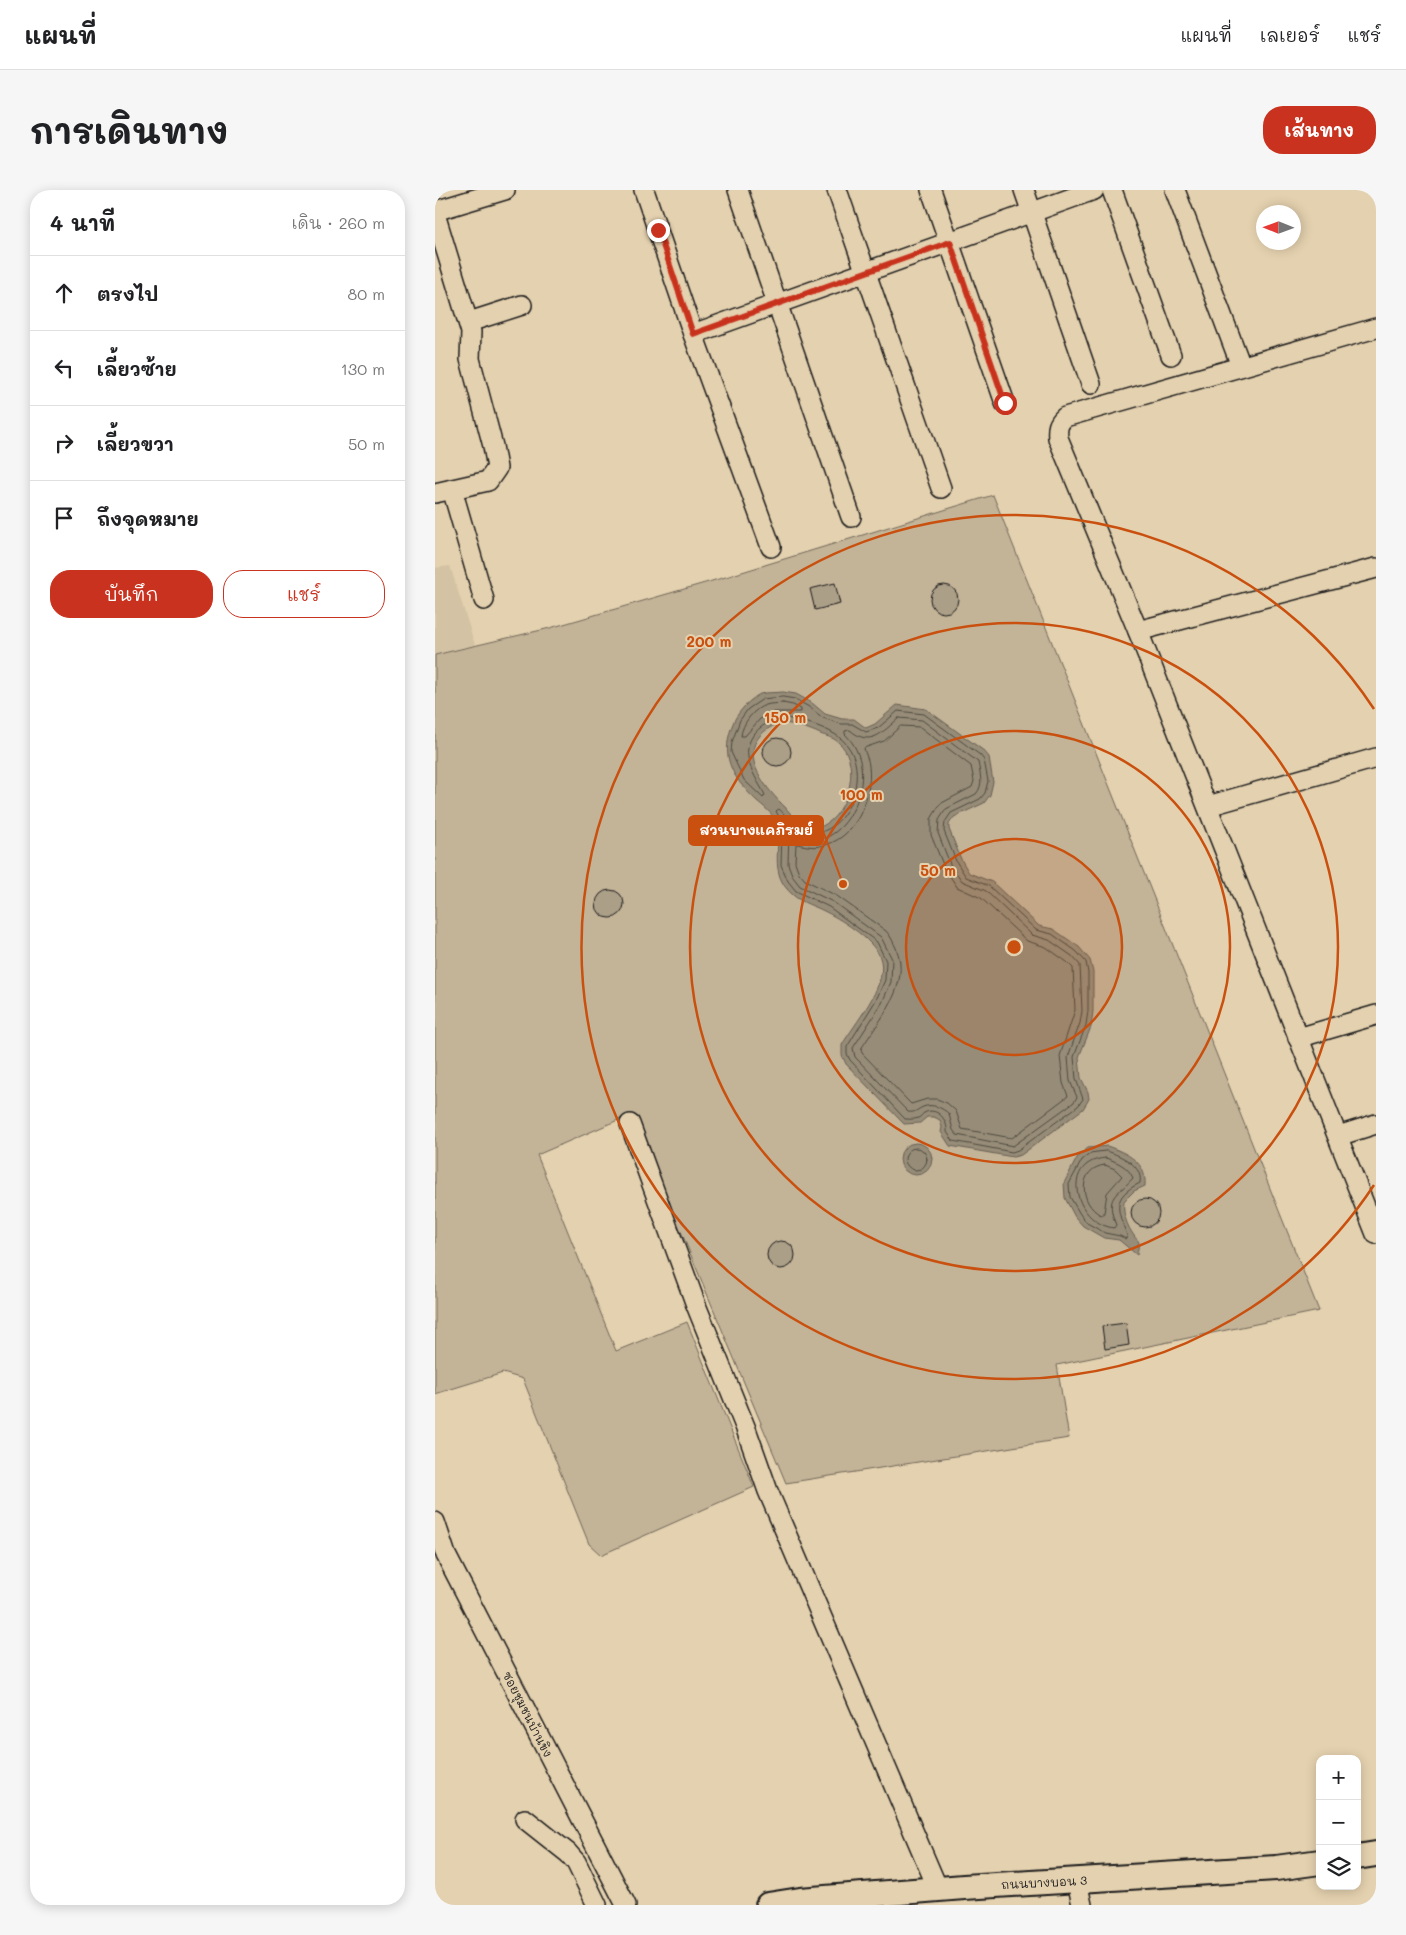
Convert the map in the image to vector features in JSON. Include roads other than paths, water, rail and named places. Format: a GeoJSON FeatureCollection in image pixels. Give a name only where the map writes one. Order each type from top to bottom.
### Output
{"type":"FeatureCollection","features":[{"type":"Feature","properties":{"kind":"main road"},"geometry":{"type":"LineString","coordinates":[[1361,1856],[1376,1854]]}},
{"type":"Feature","properties":{"kind":"main road","name":"ถนนบางบอน 3"},"geometry":{"type":"LineString","coordinates":[[769,1905],[800,1900],[938,1889],[1276,1868],[1316,1863]]}},
{"type":"Feature","properties":{"kind":"street"},"geometry":{"type":"LineString","coordinates":[[483,600],[443,491],[488,481],[497,468],[470,359],[471,332],[469,322],[435,212],[505,190]]}},
{"type":"Feature","properties":{"kind":"street"},"geometry":{"type":"LineString","coordinates":[[644,190],[693,334],[771,547]]}},
{"type":"Feature","properties":{"kind":"street"},"geometry":{"type":"LineString","coordinates":[[738,190],[851,517]]}},
{"type":"Feature","properties":{"kind":"street"},"geometry":{"type":"LineString","coordinates":[[837,190],[941,488]]}},
{"type":"Feature","properties":{"kind":"street"},"geometry":{"type":"LineString","coordinates":[[931,190],[1005,403]]}},
{"type":"Feature","properties":{"kind":"street"},"geometry":{"type":"LineString","coordinates":[[1024,190],[1091,384]]}},
{"type":"Feature","properties":{"kind":"street"},"geometry":{"type":"LineString","coordinates":[[693,334],[1094,190]]}},
{"type":"Feature","properties":{"kind":"street"},"geometry":{"type":"LineString","coordinates":[[1113,190],[1171,355]]}},
{"type":"Feature","properties":{"kind":"street"},"geometry":{"type":"LineString","coordinates":[[1175,190],[1241,366]]}},
{"type":"Feature","properties":{"kind":"street"},"geometry":{"type":"LineString","coordinates":[[469,322],[522,305]]}},
{"type":"Feature","properties":{"kind":"street"},"geometry":{"type":"LineString","coordinates":[[1375,337],[1241,366],[1065,417],[1059,423],[1058,438],[1208,806],[1376,1234]]}},
{"type":"Feature","properties":{"kind":"street"},"geometry":{"type":"LineString","coordinates":[[1138,631],[1376,568]]}},
{"type":"Feature","properties":{"kind":"street"},"geometry":{"type":"LineString","coordinates":[[1208,806],[1376,758]]}},
{"type":"Feature","properties":{"kind":"street"},"geometry":{"type":"LineString","coordinates":[[1298,1038],[1376,1015]]}},
{"type":"Feature","properties":{"kind":"street"},"geometry":{"type":"LineString","coordinates":[[630,1124],[696,1305],[746,1429],[768,1490],[938,1889]]}},
{"type":"Feature","properties":{"kind":"street"},"geometry":{"type":"LineString","coordinates":[[1338,1136],[1376,1124]]}},
{"type":"Feature","properties":{"kind":"street","name":"ซอยชุมชนบ้านขิง"},"geometry":{"type":"LineString","coordinates":[[435,1522],[446,1555],[626,1905]]}},
{"type":"Feature","properties":{"kind":"street"},"geometry":{"type":"LineString","coordinates":[[525,1819],[568,1853],[576,1862],[597,1905]]}},
{"type":"Feature","properties":{"kind":"street"},"geometry":{"type":"LineString","coordinates":[[1077,1881],[1082,1905]]}},
{"type":"Feature","properties":{"kind":"water"},"geometry":{"type":"Polygon","coordinates":[[[783,692],[796,694],[812,703],[825,714],[842,719],[854,719],[866,728],[875,724],[897,705],[926,709],[984,751],[989,757],[993,782],[990,795],[984,803],[954,817],[949,824],[949,829],[961,859],[969,873],[992,882],[1039,926],[1053,929],[1079,947],[1090,960],[1093,972],[1091,1027],[1079,1057],[1081,1078],[1088,1092],[1089,1099],[1083,1109],[1021,1155],[1013,1157],[950,1146],[941,1132],[940,1120],[934,1117],[927,1117],[920,1123],[904,1124],[846,1064],[842,1055],[842,1045],[874,993],[882,971],[881,961],[873,947],[859,933],[833,916],[797,898],[785,886],[778,868],[778,839],[775,820],[770,812],[740,783],[730,765],[728,755],[730,733],[734,721],[742,709],[760,694],[783,692]],[[779,723],[765,731],[756,741],[753,752],[754,763],[766,786],[796,820],[809,828],[824,825],[836,815],[844,803],[851,773],[847,754],[834,739],[802,727],[779,723]]]}},
{"type":"Feature","properties":{"kind":"water"},"geometry":{"type":"Polygon","coordinates":[[[916,1143],[928,1147],[932,1159],[928,1171],[916,1175],[904,1171],[900,1159],[904,1147],[916,1143]]]}},
{"type":"Feature","properties":{"kind":"water"},"geometry":{"type":"Polygon","coordinates":[[[1107,1146],[1128,1155],[1134,1160],[1143,1171],[1145,1178],[1145,1186],[1134,1191],[1124,1201],[1127,1223],[1139,1242],[1137,1255],[1119,1240],[1104,1238],[1083,1226],[1075,1217],[1065,1198],[1064,1183],[1078,1156],[1088,1148],[1107,1146]]]}},
{"type":"Feature","properties":{"kind":"place","name":"สวนบางแคภิรมย์"},"geometry":{"type":"Point","coordinates":[843,884]}}]}
